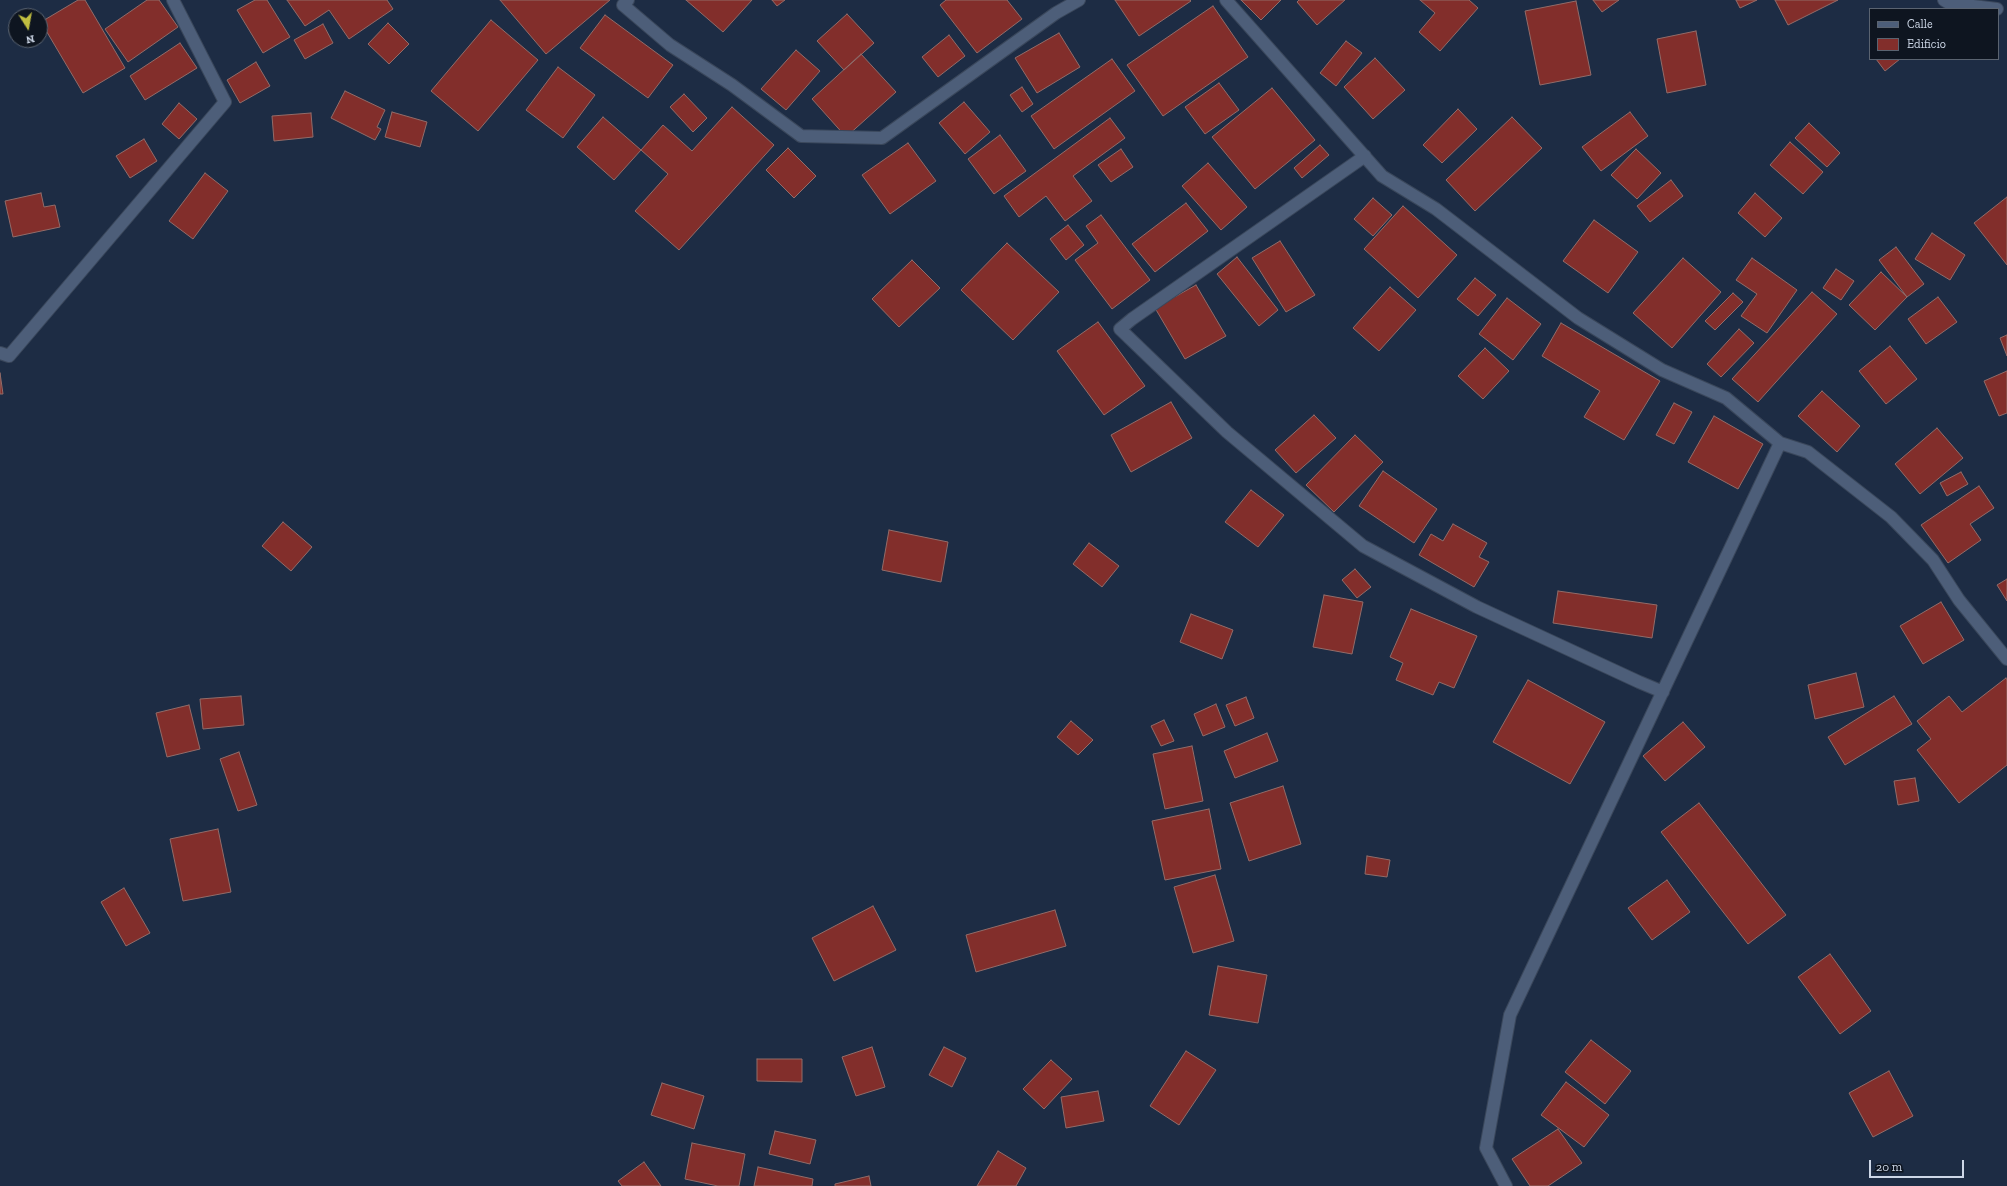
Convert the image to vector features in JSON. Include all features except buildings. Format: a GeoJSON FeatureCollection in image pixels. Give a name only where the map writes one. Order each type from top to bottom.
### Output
{"type":"FeatureCollection","features":[{"type":"Feature","properties":{"kind":"street"},"geometry":{"type":"LineString","coordinates":[[0,353],[9,356],[225,102],[173,0]]}},
{"type":"Feature","properties":{"kind":"street"},"geometry":{"type":"LineString","coordinates":[[628,0],[623,5],[670,45],[732,85],[801,136],[882,138],[1038,26],[1079,0]]}},
{"type":"Feature","properties":{"kind":"street"},"geometry":{"type":"LineString","coordinates":[[1226,0],[1382,176],[1436,209],[1578,318],[1662,370],[1726,398],[1780,443],[1808,452],[1891,517],[1933,560],[1959,600],[2007,659]]}},
{"type":"Feature","properties":{"kind":"street"},"geometry":{"type":"LineString","coordinates":[[1944,0],[1949,3],[1989,8]]}},
{"type":"Feature","properties":{"kind":"street"},"geometry":{"type":"LineString","coordinates":[[1365,156],[1132,319],[1120,330],[1227,432],[1363,546],[1477,607],[1663,692]]}},
{"type":"Feature","properties":{"kind":"street"},"geometry":{"type":"LineString","coordinates":[[1506,1186],[1486,1148],[1510,1015],[1780,443]]}}]}
